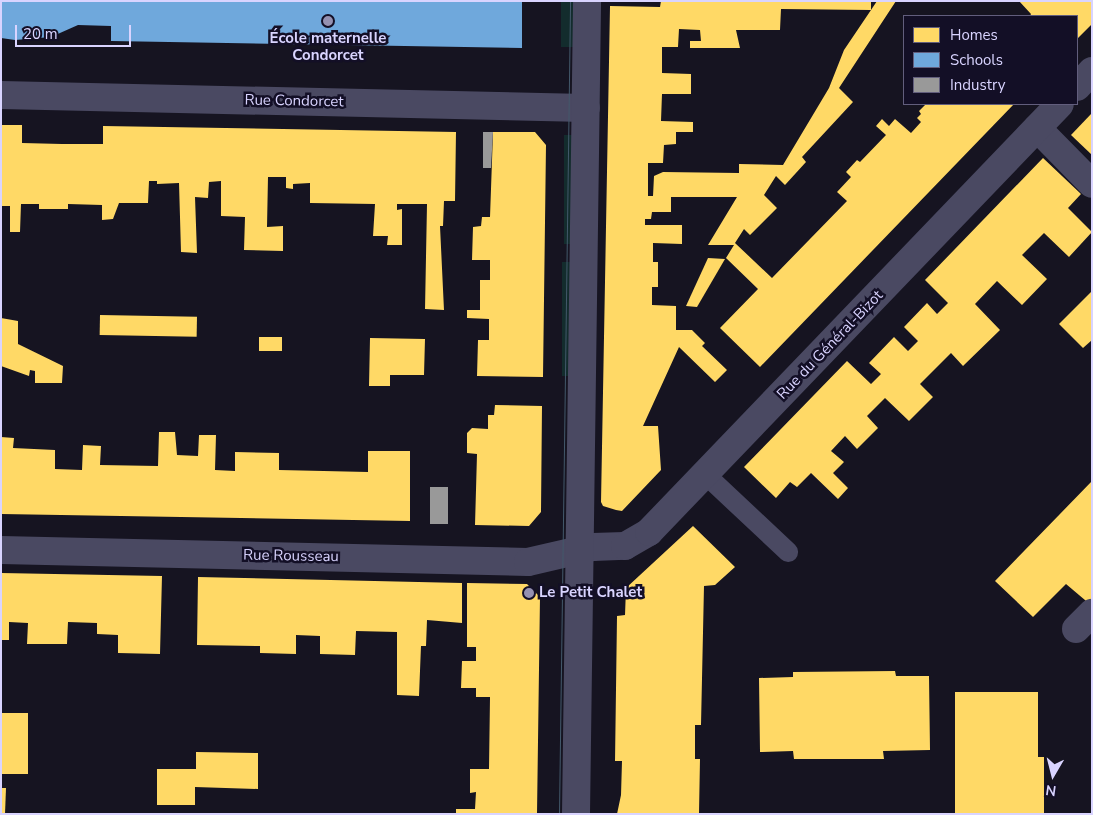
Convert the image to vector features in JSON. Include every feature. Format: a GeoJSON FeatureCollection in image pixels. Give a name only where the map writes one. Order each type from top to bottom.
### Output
{"type":"FeatureCollection","features":[{"type":"Feature","properties":{"kind":"street"},"geometry":{"type":"LineString","coordinates":[[576,814],[587,1]]}},
{"type":"Feature","properties":{"kind":"street"},"geometry":{"type":"LineString","coordinates":[[1078,86],[1092,71]]}},
{"type":"Feature","properties":{"kind":"street","name":"Rue Condorcet"},"geometry":{"type":"LineString","coordinates":[[1,95],[586,108]]}},
{"type":"Feature","properties":{"kind":"street","name":"Rue du Général-Bizot"},"geometry":{"type":"LineString","coordinates":[[580,550],[625,546],[650,532],[1059,105]]}},
{"type":"Feature","properties":{"kind":"street"},"geometry":{"type":"LineString","coordinates":[[1037,128],[1092,184]]}},
{"type":"Feature","properties":{"kind":"street","name":"Rue Rousseau"},"geometry":{"type":"LineString","coordinates":[[1,550],[528,562],[580,550]]}},
{"type":"Feature","properties":{"kind":"lane"},"geometry":{"type":"LineString","coordinates":[[705,474],[788,552]]}},
{"type":"Feature","properties":{"kind":"green space"},"geometry":{"type":"Polygon","coordinates":[[[561,1],[579,1],[579,47],[561,47],[561,1]]]}},
{"type":"Feature","properties":{"kind":"green space"},"geometry":{"type":"Polygon","coordinates":[[[564,135],[577,135],[577,244],[564,244],[564,135]]]}},
{"type":"Feature","properties":{"kind":"green space"},"geometry":{"type":"Polygon","coordinates":[[[562,262],[575,262],[575,376],[562,376],[562,262]]]}},
{"type":"Feature","properties":{"kind":"building: Homes"},"geometry":{"type":"Polygon","coordinates":[[[661,1],[871,1],[871,10],[877,1],[896,1],[839,88],[853,102],[802,157],[806,162],[785,185],[776,176],[764,195],[777,208],[750,235],[744,229],[735,243],[772,278],[847,201],[837,192],[851,177],[846,172],[857,160],[860,162],[886,135],[876,126],[882,119],[889,126],[895,119],[911,133],[921,122],[917,118],[921,114],[919,111],[925,105],[1013,105],[760,367],[720,328],[758,289],[726,258],[734,245],[708,245],[737,197],[671,197],[671,212],[652,212],[651,219],[645,219],[645,225],[682,225],[682,244],[653,243],[653,262],[658,262],[658,287],[652,287],[652,305],[676,306],[676,330],[692,330],[705,343],[702,346],[727,370],[715,382],[679,347],[643,426],[658,426],[661,470],[622,511],[603,506],[601,502],[610,6],[660,7],[661,1]],[[781,9],[780,30],[736,30],[740,48],[690,48],[690,41],[701,41],[700,30],[679,29],[678,47],[662,47],[662,73],[691,74],[691,94],[662,94],[661,121],[693,122],[693,132],[676,132],[676,144],[664,145],[663,163],[648,163],[648,196],[653,196],[654,176],[663,172],[739,173],[739,164],[783,165],[829,88],[844,50],[871,10],[781,9]]]}},
{"type":"Feature","properties":{"kind":"building: Homes"},"geometry":{"type":"Polygon","coordinates":[[[1019,1],[1092,1],[1092,24],[1078,38],[1078,15],[1031,14],[1019,1]]]}},
{"type":"Feature","properties":{"kind":"building: Homes"},"geometry":{"type":"Polygon","coordinates":[[[1092,113],[1092,155],[1071,135],[1092,113]]]}},
{"type":"Feature","properties":{"kind":"building: Homes"},"geometry":{"type":"Polygon","coordinates":[[[1,125],[22,125],[22,143],[62,144],[103,144],[103,126],[456,132],[455,201],[444,201],[443,226],[440,226],[444,310],[425,309],[427,204],[397,204],[397,210],[402,209],[402,245],[387,245],[388,236],[373,236],[375,204],[310,203],[310,183],[293,184],[293,189],[286,188],[286,177],[268,177],[267,227],[283,226],[283,251],[244,250],[245,217],[221,216],[221,181],[209,182],[208,198],[195,197],[197,253],[181,252],[179,183],[157,184],[157,181],[149,181],[148,203],[119,203],[113,219],[102,220],[102,205],[68,204],[68,209],[39,209],[39,204],[21,204],[20,232],[10,232],[10,206],[2,206],[1,125]]]}},
{"type":"Feature","properties":{"kind":"building: Homes"},"geometry":{"type":"Polygon","coordinates":[[[493,132],[535,132],[546,145],[543,377],[477,376],[478,340],[489,340],[489,319],[467,318],[467,310],[480,310],[480,280],[490,280],[490,260],[472,260],[473,227],[481,226],[482,217],[490,217],[493,132]]]}},
{"type":"Feature","properties":{"kind":"building: Homes"},"geometry":{"type":"Polygon","coordinates":[[[1043,158],[1081,194],[1068,208],[1092,232],[1069,257],[1044,233],[1022,255],[1047,279],[1022,305],[997,281],[975,304],[1000,330],[963,366],[951,353],[920,384],[933,397],[909,421],[885,398],[867,416],[878,428],[857,449],[845,436],[831,451],[844,462],[833,473],[848,488],[838,499],[811,473],[797,487],[790,482],[776,498],[744,467],[847,361],[871,384],[881,374],[869,363],[894,337],[908,351],[918,341],[904,327],[927,303],[937,314],[948,303],[925,280],[1043,158]]]}},
{"type":"Feature","properties":{"kind":"building: Homes"},"geometry":{"type":"Polygon","coordinates":[[[708,258],[725,259],[697,307],[686,306],[708,258]]]}},
{"type":"Feature","properties":{"kind":"building: Homes"},"geometry":{"type":"Polygon","coordinates":[[[1092,291],[1092,340],[1083,348],[1059,324],[1092,291]]]}},
{"type":"Feature","properties":{"kind":"building: Homes"},"geometry":{"type":"Polygon","coordinates":[[[100,315],[197,317],[197,337],[100,335],[100,315]]]}},
{"type":"Feature","properties":{"kind":"building: Homes"},"geometry":{"type":"Polygon","coordinates":[[[1,318],[18,321],[18,344],[63,366],[62,383],[35,383],[35,371],[30,370],[29,376],[1,366],[1,318]]]}},
{"type":"Feature","properties":{"kind":"building: Homes"},"geometry":{"type":"Polygon","coordinates":[[[259,337],[282,337],[282,351],[259,351],[259,337]]]}},
{"type":"Feature","properties":{"kind":"building: Homes"},"geometry":{"type":"Polygon","coordinates":[[[370,338],[425,339],[424,375],[390,375],[390,386],[369,386],[370,338]]]}},
{"type":"Feature","properties":{"kind":"building: Homes"},"geometry":{"type":"Polygon","coordinates":[[[495,405],[542,406],[541,512],[529,526],[475,525],[477,454],[467,453],[467,433],[472,428],[488,429],[488,415],[494,415],[495,405]]]}},
{"type":"Feature","properties":{"kind":"building: Homes"},"geometry":{"type":"Polygon","coordinates":[[[159,432],[175,432],[177,455],[198,456],[199,435],[216,435],[215,470],[235,471],[235,452],[279,453],[279,470],[368,472],[368,451],[410,451],[410,521],[1,514],[1,437],[14,438],[13,448],[55,450],[55,469],[82,470],[83,445],[101,446],[100,465],[158,466],[159,432]]]}},
{"type":"Feature","properties":{"kind":"building: Homes"},"geometry":{"type":"Polygon","coordinates":[[[1092,481],[1092,606],[1066,584],[1033,617],[995,581],[1092,481]]]}},
{"type":"Feature","properties":{"kind":"building: Homes"},"geometry":{"type":"Polygon","coordinates":[[[693,526],[735,567],[715,585],[704,586],[701,725],[695,725],[695,759],[700,759],[699,814],[617,814],[621,795],[622,761],[615,761],[617,616],[625,615],[626,588],[693,526]]]}},
{"type":"Feature","properties":{"kind":"building: Homes"},"geometry":{"type":"Polygon","coordinates":[[[1,573],[162,576],[160,654],[118,653],[118,635],[97,634],[97,623],[68,622],[67,644],[27,644],[28,623],[9,622],[9,640],[1,640],[1,573]]]}},
{"type":"Feature","properties":{"kind":"building: Homes"},"geometry":{"type":"Polygon","coordinates":[[[198,577],[462,583],[462,623],[427,620],[426,646],[421,646],[419,696],[397,695],[397,632],[356,631],[355,655],[320,654],[320,636],[296,635],[296,654],[260,653],[260,646],[197,645],[198,577]]]}},
{"type":"Feature","properties":{"kind":"building: Homes"},"geometry":{"type":"Polygon","coordinates":[[[467,583],[527,584],[540,597],[537,814],[456,814],[456,809],[475,809],[476,792],[470,793],[470,769],[489,769],[490,697],[476,697],[476,688],[461,688],[462,661],[476,661],[476,647],[467,647],[467,583]]]}},
{"type":"Feature","properties":{"kind":"building: Homes"},"geometry":{"type":"Polygon","coordinates":[[[895,671],[896,676],[929,676],[930,750],[883,751],[884,759],[794,759],[793,751],[760,752],[759,678],[793,677],[793,672],[895,671]]]}},
{"type":"Feature","properties":{"kind":"building: Homes"},"geometry":{"type":"Polygon","coordinates":[[[955,692],[1038,692],[1038,757],[1044,757],[1044,814],[955,814],[955,692]]]}},
{"type":"Feature","properties":{"kind":"building: Homes"},"geometry":{"type":"Polygon","coordinates":[[[1,713],[28,713],[28,774],[1,774],[1,713]]]}},
{"type":"Feature","properties":{"kind":"building: Homes"},"geometry":{"type":"Polygon","coordinates":[[[196,752],[258,753],[258,789],[195,787],[195,805],[157,805],[157,769],[196,769],[196,752]]]}},
{"type":"Feature","properties":{"kind":"building: Homes"},"geometry":{"type":"Polygon","coordinates":[[[1,788],[6,788],[5,814],[1,814],[1,788]]]}},
{"type":"Feature","properties":{"kind":"building: Schools","name":"École maternelle Condorcet"},"geometry":{"type":"Polygon","coordinates":[[[1,1],[522,1],[522,48],[111,41],[111,26],[78,25],[51,37],[15,40],[1,38],[1,1]]]}},
{"type":"Feature","properties":{"kind":"building: Industry"},"geometry":{"type":"Polygon","coordinates":[[[483,132],[493,132],[491,168],[483,168],[483,132]]]}},
{"type":"Feature","properties":{"kind":"building: Industry"},"geometry":{"type":"Polygon","coordinates":[[[430,487],[448,487],[448,524],[430,524],[430,487]]]}},
{"type":"Feature","properties":{"kind":"tram line"},"geometry":{"type":"LineString","coordinates":[[559,814],[570,1]]}},
{"type":"Feature","properties":{"kind":"place","name":"École maternelle Condorcet"},"geometry":{"type":"Point","coordinates":[328,21]}},
{"type":"Feature","properties":{"kind":"place","name":"Le Petit Chalet"},"geometry":{"type":"Point","coordinates":[529,593]}}]}
